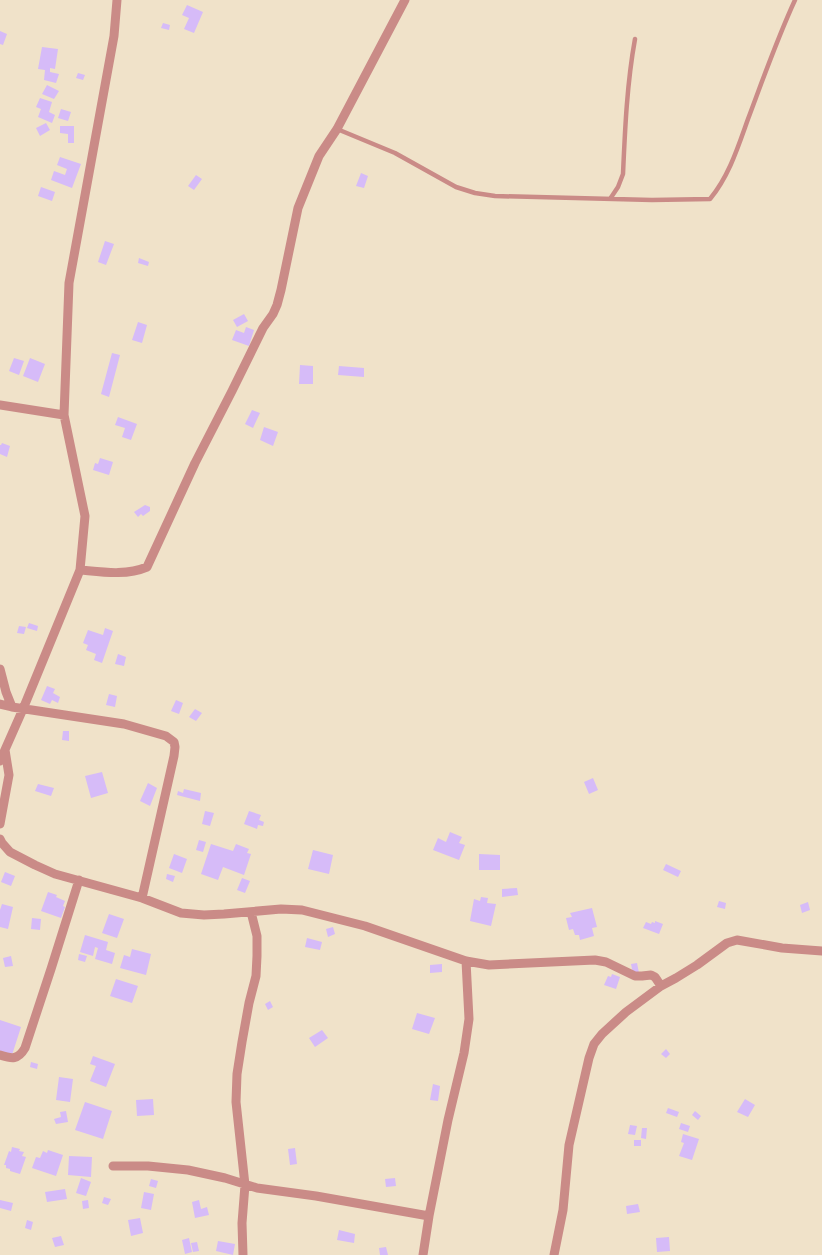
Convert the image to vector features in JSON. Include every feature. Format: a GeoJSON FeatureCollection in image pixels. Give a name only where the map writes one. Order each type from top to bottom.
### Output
{"type":"FeatureCollection","features":[{"type":"Feature","properties":{"kind":"street"},"geometry":{"type":"LineString","coordinates":[[0,761],[24,708],[80,570],[85,516],[64,415],[69,283],[114,36],[117,0]]}},
{"type":"Feature","properties":{"kind":"street"},"geometry":{"type":"LineString","coordinates":[[80,570],[124,573],[138,572],[147,568],[195,463],[263,328],[273,314],[281,290],[298,208],[319,156],[337,128],[405,0]]}},
{"type":"Feature","properties":{"kind":"street"},"geometry":{"type":"LineString","coordinates":[[0,405],[64,415]]}},
{"type":"Feature","properties":{"kind":"street"},"geometry":{"type":"LineString","coordinates":[[0,669],[12,707]]}},
{"type":"Feature","properties":{"kind":"street"},"geometry":{"type":"LineString","coordinates":[[0,704],[124,724],[166,736],[174,742],[176,747],[142,898]]}},
{"type":"Feature","properties":{"kind":"street"},"geometry":{"type":"LineString","coordinates":[[0,824],[9,774],[6,750]]}},
{"type":"Feature","properties":{"kind":"street"},"geometry":{"type":"LineString","coordinates":[[0,838],[10,852],[55,874],[142,898],[182,913],[204,915],[281,909],[302,910],[365,926],[466,961],[496,965],[595,960],[606,962],[635,976],[651,975],[655,977],[661,986]]}},
{"type":"Feature","properties":{"kind":"street"},"geometry":{"type":"LineString","coordinates":[[0,1055],[15,1058],[25,1048],[79,880]]}},
{"type":"Feature","properties":{"kind":"street"},"geometry":{"type":"LineString","coordinates":[[243,1255],[242,1223],[245,1185],[236,1102],[238,1066],[249,1003],[256,976],[258,956],[257,936],[251,912]]}},
{"type":"Feature","properties":{"kind":"street"},"geometry":{"type":"LineString","coordinates":[[554,1255],[563,1210],[569,1145],[589,1058],[594,1044],[602,1034],[626,1012],[661,986],[697,965],[727,943],[737,940],[782,948],[822,951]]}},
{"type":"Feature","properties":{"kind":"street"},"geometry":{"type":"LineString","coordinates":[[423,1255],[448,1120],[464,1053],[469,1019],[466,961]]}},
{"type":"Feature","properties":{"kind":"street"},"geometry":{"type":"LineString","coordinates":[[113,1166],[148,1166],[188,1170],[225,1178],[257,1188],[316,1196],[429,1216]]}},
{"type":"Feature","properties":{"kind":"lane"},"geometry":{"type":"LineString","coordinates":[[337,128],[394,153],[456,187],[475,193],[495,196],[610,199],[710,199],[719,188],[732,162],[794,0]]}},
{"type":"Feature","properties":{"kind":"lane"},"geometry":{"type":"LineString","coordinates":[[610,199],[618,187],[623,174],[629,84],[635,39]]}},
{"type":"Feature","properties":{"kind":"building"},"geometry":{"type":"Polygon","coordinates":[[[187,5],[203,12],[194,33],[184,29],[189,18],[182,15],[187,5]]]}},
{"type":"Feature","properties":{"kind":"building"},"geometry":{"type":"Polygon","coordinates":[[[163,23],[170,25],[169,30],[161,28],[163,23]]]}},
{"type":"Feature","properties":{"kind":"building"},"geometry":{"type":"Polygon","coordinates":[[[0,31],[7,34],[3,45],[0,44],[0,31]]]}},
{"type":"Feature","properties":{"kind":"building"},"geometry":{"type":"Polygon","coordinates":[[[42,47],[58,49],[55,69],[50,68],[50,72],[59,74],[56,83],[44,80],[45,70],[38,69],[42,47]]]}},
{"type":"Feature","properties":{"kind":"building"},"geometry":{"type":"Polygon","coordinates":[[[78,73],[85,75],[83,80],[76,78],[78,73]]]}},
{"type":"Feature","properties":{"kind":"building"},"geometry":{"type":"Polygon","coordinates":[[[47,85],[59,91],[54,99],[42,94],[47,85]]]}},
{"type":"Feature","properties":{"kind":"building"},"geometry":{"type":"Polygon","coordinates":[[[40,98],[52,102],[49,112],[55,115],[52,123],[38,117],[41,109],[36,107],[40,98]]]}},
{"type":"Feature","properties":{"kind":"building"},"geometry":{"type":"Polygon","coordinates":[[[61,109],[71,112],[68,121],[58,118],[61,109]]]}},
{"type":"Feature","properties":{"kind":"building"},"geometry":{"type":"Polygon","coordinates":[[[46,123],[50,130],[40,136],[36,128],[46,123]]]}},
{"type":"Feature","properties":{"kind":"building"},"geometry":{"type":"Polygon","coordinates":[[[60,126],[74,126],[74,143],[68,143],[68,134],[60,133],[60,126]]]}},
{"type":"Feature","properties":{"kind":"building"},"geometry":{"type":"Polygon","coordinates":[[[60,157],[81,164],[72,188],[51,180],[54,171],[65,175],[67,169],[57,165],[60,157]]]}},
{"type":"Feature","properties":{"kind":"building"},"geometry":{"type":"Polygon","coordinates":[[[361,173],[368,176],[364,188],[356,186],[361,173]]]}},
{"type":"Feature","properties":{"kind":"building"},"geometry":{"type":"Polygon","coordinates":[[[196,175],[202,179],[194,190],[188,186],[196,175]]]}},
{"type":"Feature","properties":{"kind":"building"},"geometry":{"type":"Polygon","coordinates":[[[41,187],[55,192],[52,201],[38,196],[41,187]]]}},
{"type":"Feature","properties":{"kind":"building"},"geometry":{"type":"Polygon","coordinates":[[[105,241],[114,244],[106,265],[98,262],[105,241]]]}},
{"type":"Feature","properties":{"kind":"building"},"geometry":{"type":"Polygon","coordinates":[[[139,258],[149,262],[148,266],[138,263],[139,258]]]}},
{"type":"Feature","properties":{"kind":"building"},"geometry":{"type":"Polygon","coordinates":[[[244,314],[248,321],[237,327],[233,320],[244,314]]]}},
{"type":"Feature","properties":{"kind":"building"},"geometry":{"type":"Polygon","coordinates":[[[138,322],[147,325],[142,343],[132,340],[138,322]]]}},
{"type":"Feature","properties":{"kind":"building"},"geometry":{"type":"Polygon","coordinates":[[[246,327],[254,330],[249,346],[232,340],[236,330],[244,333],[246,327]]]}},
{"type":"Feature","properties":{"kind":"building"},"geometry":{"type":"Polygon","coordinates":[[[112,353],[120,355],[109,397],[101,394],[112,353]]]}},
{"type":"Feature","properties":{"kind":"building"},"geometry":{"type":"Polygon","coordinates":[[[14,358],[24,361],[19,375],[9,371],[14,358]]]}},
{"type":"Feature","properties":{"kind":"building"},"geometry":{"type":"Polygon","coordinates":[[[30,358],[45,364],[38,382],[23,376],[30,358]]]}},
{"type":"Feature","properties":{"kind":"building"},"geometry":{"type":"Polygon","coordinates":[[[300,365],[313,366],[313,384],[299,384],[300,365]]]}},
{"type":"Feature","properties":{"kind":"building"},"geometry":{"type":"Polygon","coordinates":[[[339,366],[364,368],[364,377],[338,375],[339,366]]]}},
{"type":"Feature","properties":{"kind":"building"},"geometry":{"type":"Polygon","coordinates":[[[252,410],[260,413],[253,428],[245,424],[252,410]]]}},
{"type":"Feature","properties":{"kind":"building"},"geometry":{"type":"Polygon","coordinates":[[[118,417],[137,424],[131,440],[122,437],[125,428],[115,425],[118,417]]]}},
{"type":"Feature","properties":{"kind":"building"},"geometry":{"type":"Polygon","coordinates":[[[264,427],[278,432],[273,446],[260,440],[264,427]]]}},
{"type":"Feature","properties":{"kind":"building"},"geometry":{"type":"Polygon","coordinates":[[[2,443],[10,446],[7,457],[0,454],[0,445],[2,443]]]}},
{"type":"Feature","properties":{"kind":"building"},"geometry":{"type":"Polygon","coordinates":[[[100,458],[113,462],[109,475],[93,470],[95,463],[98,464],[100,458]]]}},
{"type":"Feature","properties":{"kind":"building"},"geometry":{"type":"Polygon","coordinates":[[[145,505],[150,507],[150,511],[138,517],[134,512],[145,505]]]}},
{"type":"Feature","properties":{"kind":"building"},"geometry":{"type":"Polygon","coordinates":[[[29,623],[38,626],[37,631],[27,628],[29,623]]]}},
{"type":"Feature","properties":{"kind":"building"},"geometry":{"type":"Polygon","coordinates":[[[19,626],[26,627],[24,634],[17,633],[19,626]]]}},
{"type":"Feature","properties":{"kind":"building"},"geometry":{"type":"Polygon","coordinates":[[[105,628],[113,631],[102,663],[94,660],[96,654],[86,650],[88,645],[83,643],[88,630],[103,635],[105,628]]]}},
{"type":"Feature","properties":{"kind":"building"},"geometry":{"type":"Polygon","coordinates":[[[118,654],[126,657],[124,666],[115,664],[118,654]]]}},
{"type":"Feature","properties":{"kind":"building"},"geometry":{"type":"Polygon","coordinates":[[[47,686],[55,689],[53,693],[60,697],[58,703],[52,700],[50,704],[41,700],[47,686]]]}},
{"type":"Feature","properties":{"kind":"building"},"geometry":{"type":"Polygon","coordinates":[[[109,694],[117,696],[115,707],[106,705],[109,694]]]}},
{"type":"Feature","properties":{"kind":"building"},"geometry":{"type":"Polygon","coordinates":[[[176,700],[183,703],[179,714],[171,711],[176,700]]]}},
{"type":"Feature","properties":{"kind":"building"},"geometry":{"type":"Polygon","coordinates":[[[195,709],[202,713],[196,721],[189,717],[195,709]]]}},
{"type":"Feature","properties":{"kind":"building"},"geometry":{"type":"Polygon","coordinates":[[[63,731],[69,731],[69,741],[62,740],[63,731]]]}},
{"type":"Feature","properties":{"kind":"building"},"geometry":{"type":"Polygon","coordinates":[[[102,772],[108,793],[91,798],[85,776],[102,772]]]}},
{"type":"Feature","properties":{"kind":"building"},"geometry":{"type":"Polygon","coordinates":[[[593,778],[598,790],[589,794],[584,782],[593,778]]]}},
{"type":"Feature","properties":{"kind":"building"},"geometry":{"type":"Polygon","coordinates":[[[148,783],[157,788],[150,806],[140,801],[148,783]]]}},
{"type":"Feature","properties":{"kind":"building"},"geometry":{"type":"Polygon","coordinates":[[[38,784],[54,788],[51,796],[35,791],[38,784]]]}},
{"type":"Feature","properties":{"kind":"building"},"geometry":{"type":"Polygon","coordinates":[[[184,789],[201,793],[200,801],[177,795],[178,791],[183,793],[184,789]]]}},
{"type":"Feature","properties":{"kind":"building"},"geometry":{"type":"Polygon","coordinates":[[[205,811],[214,813],[210,826],[202,824],[205,811]]]}},
{"type":"Feature","properties":{"kind":"building"},"geometry":{"type":"Polygon","coordinates":[[[249,811],[261,815],[259,820],[264,822],[263,826],[258,825],[257,829],[244,824],[249,811]]]}},
{"type":"Feature","properties":{"kind":"building"},"geometry":{"type":"Polygon","coordinates":[[[450,832],[462,837],[459,843],[465,845],[459,860],[433,850],[438,838],[446,842],[450,832]]]}},
{"type":"Feature","properties":{"kind":"building"},"geometry":{"type":"Polygon","coordinates":[[[199,840],[206,842],[203,852],[196,850],[199,840]]]}},
{"type":"Feature","properties":{"kind":"building"},"geometry":{"type":"Polygon","coordinates":[[[211,844],[233,851],[236,844],[249,849],[247,853],[251,854],[244,875],[223,867],[218,880],[201,874],[211,844]]]}},
{"type":"Feature","properties":{"kind":"building"},"geometry":{"type":"Polygon","coordinates":[[[313,850],[333,855],[329,874],[308,869],[313,850]]]}},
{"type":"Feature","properties":{"kind":"building"},"geometry":{"type":"Polygon","coordinates":[[[174,854],[187,859],[182,873],[169,868],[174,854]]]}},
{"type":"Feature","properties":{"kind":"building"},"geometry":{"type":"Polygon","coordinates":[[[479,854],[500,855],[500,870],[479,870],[479,854]]]}},
{"type":"Feature","properties":{"kind":"building"},"geometry":{"type":"Polygon","coordinates":[[[666,864],[681,871],[678,877],[663,870],[666,864]]]}},
{"type":"Feature","properties":{"kind":"building"},"geometry":{"type":"Polygon","coordinates":[[[5,872],[15,876],[11,886],[1,882],[5,872]]]}},
{"type":"Feature","properties":{"kind":"building"},"geometry":{"type":"Polygon","coordinates":[[[167,874],[175,876],[173,882],[166,879],[167,874]]]}},
{"type":"Feature","properties":{"kind":"building"},"geometry":{"type":"Polygon","coordinates":[[[242,878],[250,881],[245,893],[237,890],[242,878]]]}},
{"type":"Feature","properties":{"kind":"building"},"geometry":{"type":"Polygon","coordinates":[[[517,888],[518,895],[502,897],[502,889],[517,888]]]}},
{"type":"Feature","properties":{"kind":"building"},"geometry":{"type":"Polygon","coordinates":[[[48,892],[57,895],[56,897],[65,901],[61,918],[41,911],[48,892]]]}},
{"type":"Feature","properties":{"kind":"building"},"geometry":{"type":"Polygon","coordinates":[[[481,897],[488,898],[487,903],[496,904],[491,926],[470,921],[474,899],[480,901],[481,897]]]}},
{"type":"Feature","properties":{"kind":"building"},"geometry":{"type":"Polygon","coordinates":[[[719,901],[726,903],[725,909],[717,907],[719,901]]]}},
{"type":"Feature","properties":{"kind":"building"},"geometry":{"type":"Polygon","coordinates":[[[808,902],[810,910],[802,913],[800,905],[808,902]]]}},
{"type":"Feature","properties":{"kind":"building"},"geometry":{"type":"Polygon","coordinates":[[[2,904],[13,907],[8,929],[0,927],[2,904]]]}},
{"type":"Feature","properties":{"kind":"building"},"geometry":{"type":"Polygon","coordinates":[[[592,908],[597,927],[592,928],[594,936],[580,940],[579,935],[575,935],[573,929],[569,930],[566,918],[572,917],[570,913],[592,908]]]}},
{"type":"Feature","properties":{"kind":"building"},"geometry":{"type":"Polygon","coordinates":[[[109,914],[124,919],[117,938],[102,933],[109,914]]]}},
{"type":"Feature","properties":{"kind":"building"},"geometry":{"type":"Polygon","coordinates":[[[32,918],[41,919],[40,930],[31,929],[32,918]]]}},
{"type":"Feature","properties":{"kind":"building"},"geometry":{"type":"Polygon","coordinates":[[[655,921],[663,924],[659,934],[643,928],[646,922],[651,924],[652,922],[655,923],[655,921]]]}},
{"type":"Feature","properties":{"kind":"building"},"geometry":{"type":"Polygon","coordinates":[[[333,927],[335,934],[328,937],[326,929],[333,927]]]}},
{"type":"Feature","properties":{"kind":"building"},"geometry":{"type":"Polygon","coordinates":[[[85,935],[108,942],[106,950],[115,953],[112,964],[95,959],[98,948],[95,947],[93,956],[80,952],[85,935]]]}},
{"type":"Feature","properties":{"kind":"building"},"geometry":{"type":"Polygon","coordinates":[[[307,938],[322,942],[320,950],[305,947],[307,938]]]}},
{"type":"Feature","properties":{"kind":"building"},"geometry":{"type":"Polygon","coordinates":[[[132,949],[151,954],[146,975],[120,968],[124,955],[130,957],[132,949]]]}},
{"type":"Feature","properties":{"kind":"building"},"geometry":{"type":"Polygon","coordinates":[[[79,954],[87,956],[85,962],[78,960],[79,954]]]}},
{"type":"Feature","properties":{"kind":"building"},"geometry":{"type":"Polygon","coordinates":[[[11,956],[13,966],[5,967],[3,958],[11,956]]]}},
{"type":"Feature","properties":{"kind":"building"},"geometry":{"type":"Polygon","coordinates":[[[637,963],[639,973],[633,974],[631,964],[637,963]]]}},
{"type":"Feature","properties":{"kind":"building"},"geometry":{"type":"Polygon","coordinates":[[[442,964],[442,972],[430,973],[430,965],[442,964]]]}},
{"type":"Feature","properties":{"kind":"building"},"geometry":{"type":"Polygon","coordinates":[[[612,974],[620,977],[616,989],[604,985],[608,976],[611,977],[612,974]]]}},
{"type":"Feature","properties":{"kind":"building"},"geometry":{"type":"Polygon","coordinates":[[[116,979],[138,986],[132,1003],[110,996],[116,979]]]}},
{"type":"Feature","properties":{"kind":"building"},"geometry":{"type":"Polygon","coordinates":[[[270,1001],[273,1007],[268,1010],[265,1004],[270,1001]]]}},
{"type":"Feature","properties":{"kind":"building"},"geometry":{"type":"Polygon","coordinates":[[[417,1013],[435,1018],[429,1034],[412,1029],[417,1013]]]}},
{"type":"Feature","properties":{"kind":"building"},"geometry":{"type":"Polygon","coordinates":[[[0,1020],[21,1027],[12,1055],[0,1051],[0,1020]]]}},
{"type":"Feature","properties":{"kind":"building"},"geometry":{"type":"Polygon","coordinates":[[[322,1030],[328,1038],[315,1047],[309,1038],[322,1030]]]}},
{"type":"Feature","properties":{"kind":"building"},"geometry":{"type":"Polygon","coordinates":[[[666,1049],[670,1054],[666,1058],[661,1054],[666,1049]]]}},
{"type":"Feature","properties":{"kind":"building"},"geometry":{"type":"Polygon","coordinates":[[[93,1056],[115,1064],[106,1087],[90,1081],[96,1066],[90,1064],[93,1056]]]}},
{"type":"Feature","properties":{"kind":"building"},"geometry":{"type":"Polygon","coordinates":[[[31,1062],[38,1064],[37,1069],[30,1067],[31,1062]]]}},
{"type":"Feature","properties":{"kind":"building"},"geometry":{"type":"Polygon","coordinates":[[[59,1077],[73,1079],[70,1102],[56,1100],[59,1077]]]}},
{"type":"Feature","properties":{"kind":"building"},"geometry":{"type":"Polygon","coordinates":[[[433,1084],[440,1086],[438,1101],[430,1100],[433,1084]]]}},
{"type":"Feature","properties":{"kind":"building"},"geometry":{"type":"Polygon","coordinates":[[[153,1099],[154,1115],[137,1116],[136,1100],[153,1099]]]}},
{"type":"Feature","properties":{"kind":"building"},"geometry":{"type":"Polygon","coordinates":[[[745,1099],[755,1105],[748,1117],[737,1112],[745,1099]]]}},
{"type":"Feature","properties":{"kind":"building"},"geometry":{"type":"Polygon","coordinates":[[[85,1102],[112,1111],[103,1139],[75,1130],[85,1102]]]}},
{"type":"Feature","properties":{"kind":"building"},"geometry":{"type":"Polygon","coordinates":[[[668,1108],[679,1112],[677,1117],[666,1113],[668,1108]]]}},
{"type":"Feature","properties":{"kind":"building"},"geometry":{"type":"Polygon","coordinates":[[[66,1111],[68,1122],[56,1124],[54,1119],[61,1117],[60,1112],[66,1111]]]}},
{"type":"Feature","properties":{"kind":"building"},"geometry":{"type":"Polygon","coordinates":[[[695,1111],[701,1116],[698,1120],[692,1115],[695,1111]]]}},
{"type":"Feature","properties":{"kind":"building"},"geometry":{"type":"Polygon","coordinates":[[[681,1123],[690,1126],[688,1132],[679,1129],[681,1123]]]}},
{"type":"Feature","properties":{"kind":"building"},"geometry":{"type":"Polygon","coordinates":[[[630,1125],[637,1126],[635,1135],[628,1134],[630,1125]]]}},
{"type":"Feature","properties":{"kind":"building"},"geometry":{"type":"Polygon","coordinates":[[[642,1128],[647,1128],[646,1139],[641,1138],[642,1128]]]}},
{"type":"Feature","properties":{"kind":"building"},"geometry":{"type":"Polygon","coordinates":[[[683,1134],[699,1139],[692,1160],[679,1156],[684,1143],[681,1142],[683,1134]]]}},
{"type":"Feature","properties":{"kind":"building"},"geometry":{"type":"Polygon","coordinates":[[[634,1140],[641,1140],[641,1146],[634,1146],[634,1140]]]}},
{"type":"Feature","properties":{"kind":"building"},"geometry":{"type":"Polygon","coordinates":[[[12,1147],[20,1149],[19,1151],[24,1152],[22,1156],[26,1157],[20,1174],[10,1171],[4,1165],[12,1147]]]}},
{"type":"Feature","properties":{"kind":"building"},"geometry":{"type":"Polygon","coordinates":[[[295,1148],[297,1164],[290,1165],[288,1149],[295,1148]]]}},
{"type":"Feature","properties":{"kind":"building"},"geometry":{"type":"Polygon","coordinates":[[[48,1150],[63,1155],[56,1176],[32,1168],[36,1157],[40,1158],[43,1151],[47,1153],[48,1150]]]}},
{"type":"Feature","properties":{"kind":"building"},"geometry":{"type":"Polygon","coordinates":[[[69,1156],[92,1157],[91,1177],[68,1175],[69,1156]]]}},
{"type":"Feature","properties":{"kind":"building"},"geometry":{"type":"Polygon","coordinates":[[[81,1178],[91,1182],[86,1196],[76,1193],[81,1178]]]}},
{"type":"Feature","properties":{"kind":"building"},"geometry":{"type":"Polygon","coordinates":[[[395,1178],[396,1186],[386,1187],[385,1179],[395,1178]]]}},
{"type":"Feature","properties":{"kind":"building"},"geometry":{"type":"Polygon","coordinates":[[[151,1179],[158,1181],[156,1188],[149,1186],[151,1179]]]}},
{"type":"Feature","properties":{"kind":"building"},"geometry":{"type":"Polygon","coordinates":[[[65,1189],[67,1199],[47,1202],[45,1192],[65,1189]]]}},
{"type":"Feature","properties":{"kind":"building"},"geometry":{"type":"Polygon","coordinates":[[[144,1192],[154,1194],[151,1210],[141,1208],[144,1192]]]}},
{"type":"Feature","properties":{"kind":"building"},"geometry":{"type":"Polygon","coordinates":[[[104,1197],[111,1199],[108,1205],[102,1203],[104,1197]]]}},
{"type":"Feature","properties":{"kind":"building"},"geometry":{"type":"Polygon","coordinates":[[[0,1200],[13,1203],[11,1211],[0,1208],[0,1200]]]}},
{"type":"Feature","properties":{"kind":"building"},"geometry":{"type":"Polygon","coordinates":[[[88,1200],[89,1208],[83,1209],[82,1201],[88,1200]]]}},
{"type":"Feature","properties":{"kind":"building"},"geometry":{"type":"Polygon","coordinates":[[[199,1200],[201,1209],[207,1207],[209,1215],[195,1218],[192,1202],[199,1200]]]}},
{"type":"Feature","properties":{"kind":"building"},"geometry":{"type":"Polygon","coordinates":[[[638,1204],[640,1212],[627,1214],[626,1206],[638,1204]]]}},
{"type":"Feature","properties":{"kind":"building"},"geometry":{"type":"Polygon","coordinates":[[[140,1218],[143,1233],[131,1236],[128,1220],[140,1218]]]}},
{"type":"Feature","properties":{"kind":"building"},"geometry":{"type":"Polygon","coordinates":[[[27,1220],[33,1222],[31,1230],[25,1228],[27,1220]]]}},
{"type":"Feature","properties":{"kind":"building"},"geometry":{"type":"Polygon","coordinates":[[[339,1230],[355,1234],[354,1243],[337,1240],[339,1230]]]}},
{"type":"Feature","properties":{"kind":"building"},"geometry":{"type":"Polygon","coordinates":[[[61,1236],[64,1245],[55,1247],[52,1238],[61,1236]]]}},
{"type":"Feature","properties":{"kind":"building"},"geometry":{"type":"Polygon","coordinates":[[[669,1237],[670,1251],[657,1252],[656,1238],[669,1237]]]}},
{"type":"Feature","properties":{"kind":"building"},"geometry":{"type":"Polygon","coordinates":[[[189,1238],[192,1252],[185,1254],[182,1240],[189,1238]]]}},
{"type":"Feature","properties":{"kind":"building"},"geometry":{"type":"Polygon","coordinates":[[[218,1241],[235,1244],[233,1255],[216,1251],[218,1241]]]}},
{"type":"Feature","properties":{"kind":"building"},"geometry":{"type":"Polygon","coordinates":[[[197,1242],[199,1251],[193,1252],[191,1243],[197,1242]]]}},
{"type":"Feature","properties":{"kind":"building"},"geometry":{"type":"Polygon","coordinates":[[[386,1247],[388,1255],[380,1255],[379,1248],[386,1247]]]}}]}
